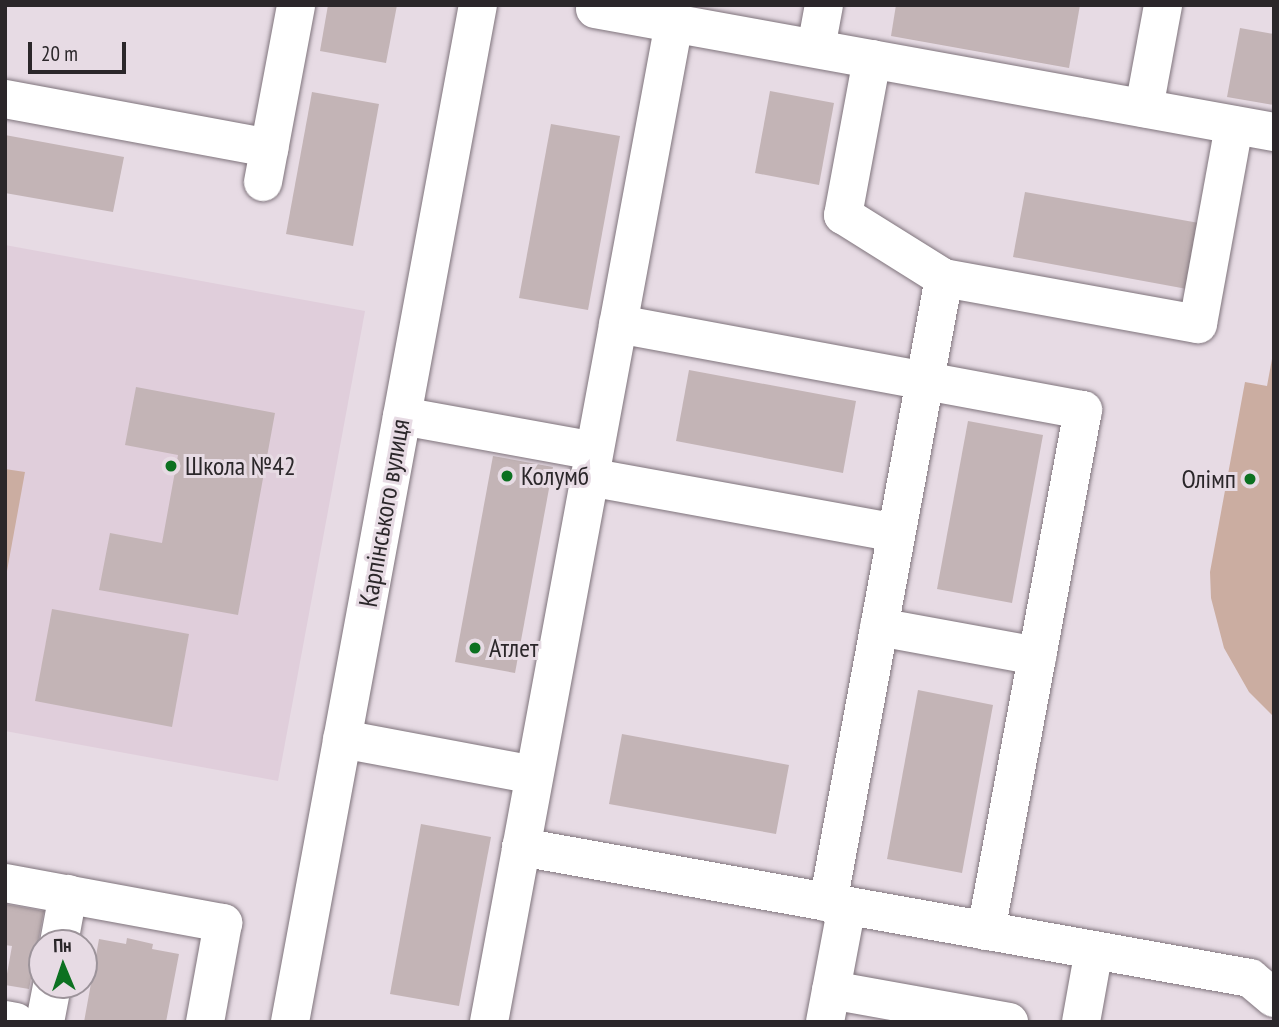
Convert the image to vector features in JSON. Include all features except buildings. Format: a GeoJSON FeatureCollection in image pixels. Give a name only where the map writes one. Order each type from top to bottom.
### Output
{"type":"FeatureCollection","features":[{"type":"Feature","properties":{"kind":"street"},"geometry":{"type":"LineString","coordinates":[[5,99],[266,164],[296,5]]}},
{"type":"Feature","properties":{"kind":"street","name":"Карпінського вулиця"},"geometry":{"type":"LineString","coordinates":[[290,1022],[478,5]]}},
{"type":"Feature","properties":{"kind":"street"},"geometry":{"type":"LineString","coordinates":[[816,48],[824,5]]}},
{"type":"Feature","properties":{"kind":"street"},"geometry":{"type":"LineString","coordinates":[[1144,108],[1163,5]]}},
{"type":"Feature","properties":{"kind":"street"},"geometry":{"type":"LineString","coordinates":[[595,9],[1274,132]]}},
{"type":"Feature","properties":{"kind":"street"},"geometry":{"type":"LineString","coordinates":[[489,1022],[674,23]]}},
{"type":"Feature","properties":{"kind":"street"},"geometry":{"type":"LineString","coordinates":[[872,59],[843,215],[944,278],[1198,324],[1234,125]]}},
{"type":"Feature","properties":{"kind":"street"},"geometry":{"type":"LineString","coordinates":[[944,278],[879,627],[837,904],[828,1006],[1009,1022]]}},
{"type":"Feature","properties":{"kind":"street"},"geometry":{"type":"LineString","coordinates":[[618,324],[1083,410],[986,931]]}},
{"type":"Feature","properties":{"kind":"street"},"geometry":{"type":"LineString","coordinates":[[402,416],[592,464],[896,533]]}},
{"type":"Feature","properties":{"kind":"street"},"geometry":{"type":"LineString","coordinates":[[879,627],[1037,656]]}},
{"type":"Feature","properties":{"kind":"street"},"geometry":{"type":"LineString","coordinates":[[342,739],[534,775]]}},
{"type":"Feature","properties":{"kind":"street"},"geometry":{"type":"LineString","coordinates":[[521,848],[1250,978],[1274,998]]}},
{"type":"Feature","properties":{"kind":"street"},"geometry":{"type":"LineString","coordinates":[[5,883],[223,923],[205,1022]]}},
{"type":"Feature","properties":{"kind":"street"},"geometry":{"type":"LineString","coordinates":[[62,929],[68,894]]}},
{"type":"Feature","properties":{"kind":"street"},"geometry":{"type":"LineString","coordinates":[[1081,1022],[1094,950]]}},
{"type":"Feature","properties":{"kind":"street"},"geometry":{"type":"LineString","coordinates":[[45,1022],[49,999]]}},
{"type":"Feature","properties":{"kind":"street"},"geometry":{"type":"LineString","coordinates":[[5,1020],[16,1022]]}},
{"type":"Feature","properties":{"kind":"shaded area","name":"Школа №42"},"geometry":{"type":"Polygon","coordinates":[[[5,245],[365,311],[278,781],[5,731],[5,245]]]}},
{"type":"Feature","properties":{"kind":"shaded area","name":"Олімп"},"geometry":{"type":"Polygon","coordinates":[[[1274,348],[1274,717],[1249,692],[1224,648],[1211,598],[1210,572],[1245,382],[1267,386],[1274,348]]]}},
{"type":"Feature","properties":{"kind":"shaded area"},"geometry":{"type":"Polygon","coordinates":[[[5,469],[25,472],[5,582],[5,469]]]}},
{"type":"Feature","properties":{"kind":"place","name":"Школа №42"},"geometry":{"type":"Point","coordinates":[171,466]}},
{"type":"Feature","properties":{"kind":"place","name":"Колумб"},"geometry":{"type":"Point","coordinates":[507,476]}},
{"type":"Feature","properties":{"kind":"place","name":"Олімп"},"geometry":{"type":"Point","coordinates":[1250,479]}},
{"type":"Feature","properties":{"kind":"place","name":"Атлет"},"geometry":{"type":"Point","coordinates":[475,648]}}]}
